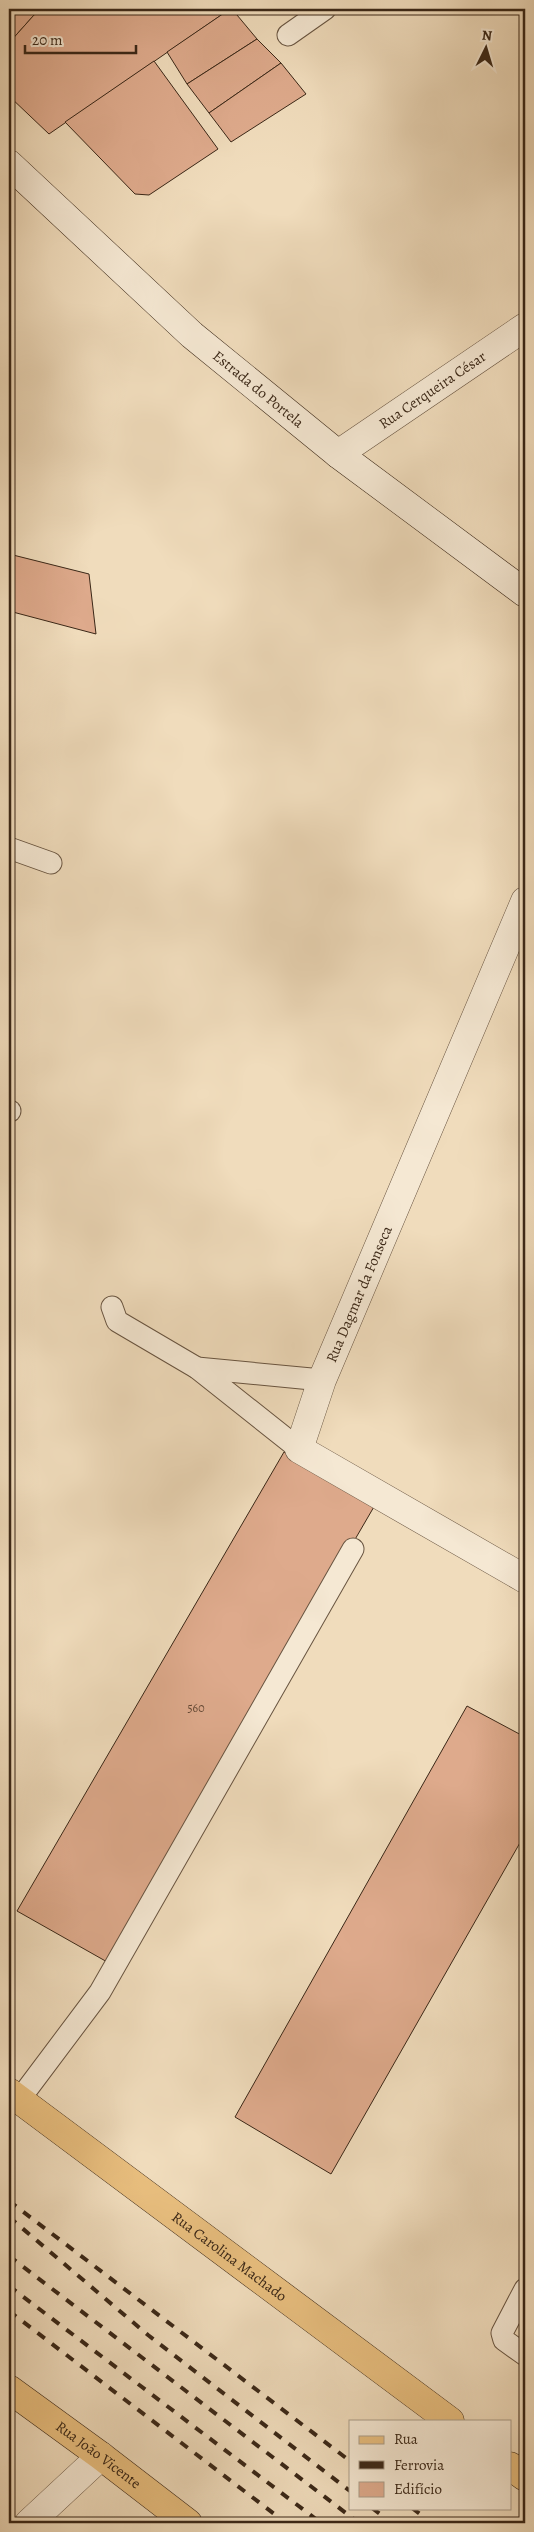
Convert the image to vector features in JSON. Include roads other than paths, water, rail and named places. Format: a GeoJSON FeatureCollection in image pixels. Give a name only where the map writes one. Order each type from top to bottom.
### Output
{"type":"FeatureCollection","features":[{"type":"Feature","properties":{"kind":"main road","name":"Rua Carolina Machado"},"geometry":{"type":"LineString","coordinates":[[14,2096],[449,2420]]}},
{"type":"Feature","properties":{"kind":"main road","name":"Rua João Vicente"},"geometry":{"type":"LineString","coordinates":[[9,2389],[188,2523]]}},
{"type":"Feature","properties":{"kind":"main road"},"geometry":{"type":"LineString","coordinates":[[512,2467],[525,2477]]}},
{"type":"Feature","properties":{"kind":"street","name":"Estrada do Portela"},"geometry":{"type":"LineString","coordinates":[[9,164],[192,335],[338,454],[525,593]]}},
{"type":"Feature","properties":{"kind":"street","name":"Rua Cerqueira César"},"geometry":{"type":"LineString","coordinates":[[338,454],[525,327]]}},
{"type":"Feature","properties":{"kind":"street","name":"Rua Dagmar da Fonseca"},"geometry":{"type":"LineString","coordinates":[[299,1449],[322,1380],[525,902]]}},
{"type":"Feature","properties":{"kind":"street"},"geometry":{"type":"LineString","coordinates":[[299,1449],[525,1579]]}},
{"type":"Feature","properties":{"kind":"street"},"geometry":{"type":"LineString","coordinates":[[29,2523],[101,2456]]}},
{"type":"Feature","properties":{"kind":"lane"},"geometry":{"type":"LineString","coordinates":[[288,35],[325,9]]}},
{"type":"Feature","properties":{"kind":"lane"},"geometry":{"type":"LineString","coordinates":[[9,848],[52,863]]}},
{"type":"Feature","properties":{"kind":"lane"},"geometry":{"type":"LineString","coordinates":[[112,1307],[118,1321],[197,1368],[299,1449]]}},
{"type":"Feature","properties":{"kind":"lane"},"geometry":{"type":"LineString","coordinates":[[197,1368],[322,1380]]}},
{"type":"Feature","properties":{"kind":"lane"},"geometry":{"type":"LineString","coordinates":[[14,2096],[100,1992],[353,1549]]}},
{"type":"Feature","properties":{"kind":"lane"},"geometry":{"type":"LineString","coordinates":[[525,2289],[502,2332],[504,2340],[525,2355]]}},
{"type":"Feature","properties":{"kind":"railway"},"geometry":{"type":"LineString","coordinates":[[9,2201],[349,2460]]}},
{"type":"Feature","properties":{"kind":"railway"},"geometry":{"type":"LineString","coordinates":[[9,2217],[148,2335],[349,2490]]}},
{"type":"Feature","properties":{"kind":"railway"},"geometry":{"type":"LineString","coordinates":[[9,2256],[359,2523]]}},
{"type":"Feature","properties":{"kind":"railway"},"geometry":{"type":"LineString","coordinates":[[9,2286],[321,2523]]}},
{"type":"Feature","properties":{"kind":"railway"},"geometry":{"type":"LineString","coordinates":[[9,2311],[286,2523]]}},
{"type":"Feature","properties":{"kind":"railway"},"geometry":{"type":"LineString","coordinates":[[375,2510],[392,2523]]}},
{"type":"Feature","properties":{"kind":"railway"},"geometry":{"type":"LineString","coordinates":[[415,2510],[432,2523]]}}]}
